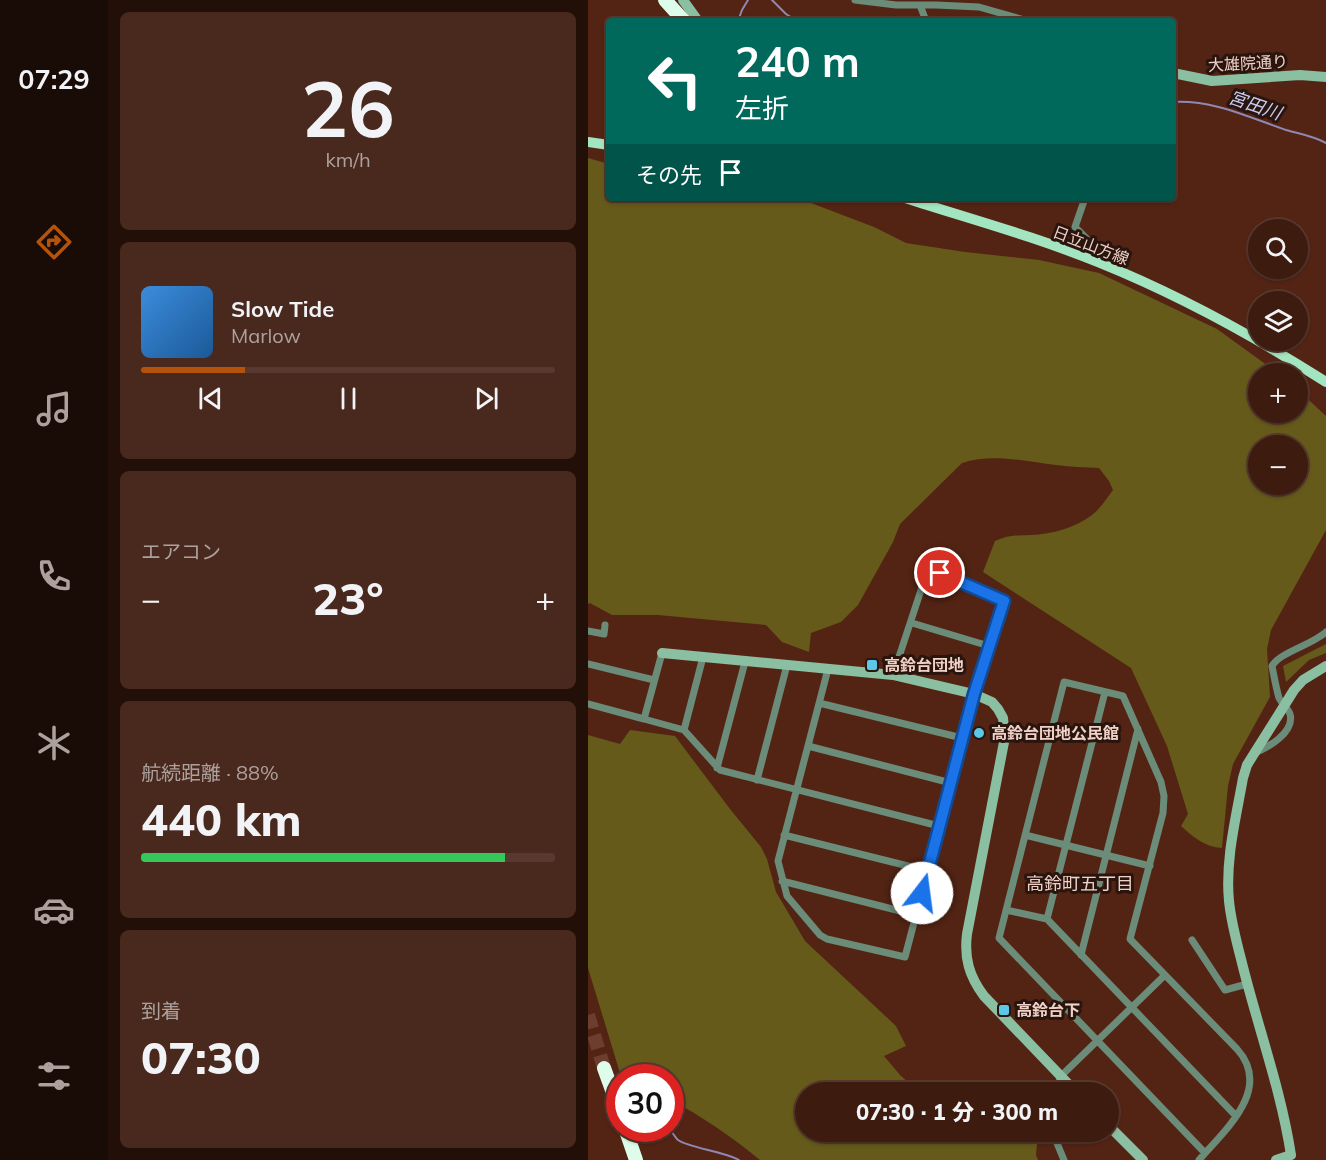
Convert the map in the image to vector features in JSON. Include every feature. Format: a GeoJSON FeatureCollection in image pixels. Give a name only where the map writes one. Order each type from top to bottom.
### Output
{"type":"FeatureCollection","features":[{"type":"Feature","properties":{"kind":"highway"},"geometry":{"type":"LineString","coordinates":[[665,0],[681,18]]}},
{"type":"Feature","properties":{"kind":"highway"},"geometry":{"type":"LineString","coordinates":[[604,1068],[606,1074]]}},
{"type":"Feature","properties":{"kind":"highway"},"geometry":{"type":"LineString","coordinates":[[629,1142],[634,1157]]}},
{"type":"Feature","properties":{"kind":"main road"},"geometry":{"type":"LineString","coordinates":[[588,142],[606,145]]}},
{"type":"Feature","properties":{"kind":"main road","name":"日立山方線"},"geometry":{"type":"LineString","coordinates":[[914,201],[1099,262],[1159,288],[1266,344],[1326,382]]}},
{"type":"Feature","properties":{"kind":"street"},"geometry":{"type":"LineString","coordinates":[[683,0],[696,18]]}},
{"type":"Feature","properties":{"kind":"street"},"geometry":{"type":"LineString","coordinates":[[855,0],[921,8],[979,7],[1018,18]]}},
{"type":"Feature","properties":{"kind":"street"},"geometry":{"type":"LineString","coordinates":[[921,8],[925,18]]}},
{"type":"Feature","properties":{"kind":"street","name":"大雄院通り"},"geometry":{"type":"LineString","coordinates":[[1176,74],[1212,81],[1300,75],[1326,77]]}},
{"type":"Feature","properties":{"kind":"street"},"geometry":{"type":"LineString","coordinates":[[1084,201],[1075,227],[1093,245],[1099,262]]}},
{"type":"Feature","properties":{"kind":"street"},"geometry":{"type":"LineString","coordinates":[[828,669],[778,861],[782,881],[787,896],[820,935],[827,939],[905,957],[974,694],[1004,601],[940,573],[923,584],[893,675]]}},
{"type":"Feature","properties":{"kind":"street"},"geometry":{"type":"LineString","coordinates":[[912,623],[989,646]]}},
{"type":"Feature","properties":{"kind":"street"},"geometry":{"type":"LineString","coordinates":[[588,631],[603,634],[605,626]]}},
{"type":"Feature","properties":{"kind":"street"},"geometry":{"type":"LineString","coordinates":[[1284,706],[1279,698],[1273,671],[1274,662],[1310,644],[1326,632]]}},
{"type":"Feature","properties":{"kind":"street"},"geometry":{"type":"LineString","coordinates":[[644,718],[662,653],[893,675],[974,694],[992,702],[1003,718],[1005,737],[965,946],[968,966],[973,981],[984,996],[1067,1082]]}},
{"type":"Feature","properties":{"kind":"street"},"geometry":{"type":"LineString","coordinates":[[684,730],[703,657]]}},
{"type":"Feature","properties":{"kind":"street"},"geometry":{"type":"LineString","coordinates":[[717,768],[745,662]]}},
{"type":"Feature","properties":{"kind":"street"},"geometry":{"type":"LineString","coordinates":[[588,664],[654,680]]}},
{"type":"Feature","properties":{"kind":"street"},"geometry":{"type":"LineString","coordinates":[[756,780],[787,665]]}},
{"type":"Feature","properties":{"kind":"street"},"geometry":{"type":"LineString","coordinates":[[1276,1160],[1292,1157],[1282,1107],[1232,922],[1228,880],[1246,765],[1294,690],[1304,680],[1326,666]]}},
{"type":"Feature","properties":{"kind":"street"},"geometry":{"type":"LineString","coordinates":[[1199,1160],[1205,1153],[1236,1116],[1248,1096],[1250,1074],[1247,1064],[1237,1049],[1130,939],[1163,813],[1164,796],[1161,782],[1123,696],[1064,682],[999,939],[1205,1153]]}},
{"type":"Feature","properties":{"kind":"street"},"geometry":{"type":"LineString","coordinates":[[1047,920],[1105,692]]}},
{"type":"Feature","properties":{"kind":"street"},"geometry":{"type":"LineString","coordinates":[[819,703],[962,738]]}},
{"type":"Feature","properties":{"kind":"street"},"geometry":{"type":"LineString","coordinates":[[588,704],[684,730],[717,768],[939,826]]}},
{"type":"Feature","properties":{"kind":"street"},"geometry":{"type":"LineString","coordinates":[[1081,956],[1138,729]]}},
{"type":"Feature","properties":{"kind":"street"},"geometry":{"type":"LineString","coordinates":[[808,746],[951,783]]}},
{"type":"Feature","properties":{"kind":"street"},"geometry":{"type":"LineString","coordinates":[[784,835],[928,871]]}},
{"type":"Feature","properties":{"kind":"street"},"geometry":{"type":"LineString","coordinates":[[1025,835],[1150,866]]}},
{"type":"Feature","properties":{"kind":"street"},"geometry":{"type":"LineString","coordinates":[[782,881],[916,915]]}},
{"type":"Feature","properties":{"kind":"street"},"geometry":{"type":"LineString","coordinates":[[1006,910],[1047,920],[1236,1116]]}},
{"type":"Feature","properties":{"kind":"street"},"geometry":{"type":"LineString","coordinates":[[1192,940],[1225,990],[1247,984]]}},
{"type":"Feature","properties":{"kind":"street"},"geometry":{"type":"LineString","coordinates":[[1059,1082],[1061,1076],[1165,975]]}},
{"type":"Feature","properties":{"kind":"street"},"geometry":{"type":"LineString","coordinates":[[1119,1136],[1143,1160]]}},
{"type":"Feature","properties":{"kind":"street"},"geometry":{"type":"LineString","coordinates":[[1057,1142],[1064,1160]]}},
{"type":"Feature","properties":{"kind":"shaded area"},"geometry":{"type":"Polygon","coordinates":[[[588,158],[606,163],[606,201],[806,201],[874,227],[906,243],[1039,260],[1099,273],[1217,329],[1264,363],[1248,363],[1248,423],[1308,423],[1308,399],[1326,416],[1326,530],[1271,630],[1267,649],[1270,697],[1233,764],[1228,786],[1222,848],[1195,838],[1181,826],[1188,814],[1167,746],[1131,668],[983,572],[995,541],[1009,536],[1063,530],[1095,513],[1113,490],[1099,468],[997,458],[962,463],[900,524],[893,542],[858,605],[841,622],[811,633],[809,652],[782,642],[766,625],[658,615],[612,615],[588,604],[588,158]]]}},
{"type":"Feature","properties":{"kind":"shaded area"},"geometry":{"type":"Polygon","coordinates":[[[1326,644],[1326,653],[1309,660],[1286,682],[1283,666],[1326,644]]]}},
{"type":"Feature","properties":{"kind":"shaded area"},"geometry":{"type":"Polygon","coordinates":[[[630,730],[675,736],[761,847],[767,859],[776,892],[805,941],[896,1026],[906,1046],[884,1056],[908,1082],[795,1082],[795,1142],[1037,1142],[1038,1160],[760,1160],[739,1143],[684,1107],[684,1064],[617,1064],[588,968],[588,735],[620,744],[630,730]]]}},
{"type":"Feature","properties":{"kind":"waterway","name":"宮田川"},"geometry":{"type":"LineString","coordinates":[[739,18],[748,0]]}},
{"type":"Feature","properties":{"kind":"waterway","name":"宮田川"},"geometry":{"type":"LineString","coordinates":[[772,0],[792,18]]}},
{"type":"Feature","properties":{"kind":"waterway","name":"宮田川"},"geometry":{"type":"LineString","coordinates":[[947,18],[981,18]]}},
{"type":"Feature","properties":{"kind":"waterway","name":"宮田川"},"geometry":{"type":"LineString","coordinates":[[1176,102],[1217,107],[1326,143]]}},
{"type":"Feature","properties":{"kind":"waterway"},"geometry":{"type":"LineString","coordinates":[[681,1142],[739,1160]]}},
{"type":"Feature","properties":{"kind":"tunnel"},"geometry":{"type":"LineString","coordinates":[[588,1015],[604,1068]]}},
{"type":"Feature","properties":{"kind":"place","name":"高鈴台団地"},"geometry":{"type":"Point","coordinates":[872,665]}},
{"type":"Feature","properties":{"kind":"place","name":"高鈴台団地公民館"},"geometry":{"type":"Point","coordinates":[979,733]}},
{"type":"Feature","properties":{"kind":"place","name":"高鈴台下"},"geometry":{"type":"Point","coordinates":[1004,1010]}},
{"type":"Feature","properties":{"kind":"district","name":"高鈴町五丁目"},"geometry":{"type":"Point","coordinates":[1080,883]}},
{"type":"Feature","properties":{"kind":"route"},"geometry":{"type":"LineString","coordinates":[[922,893],[974,694],[1004,601],[940,573]]}}]}
